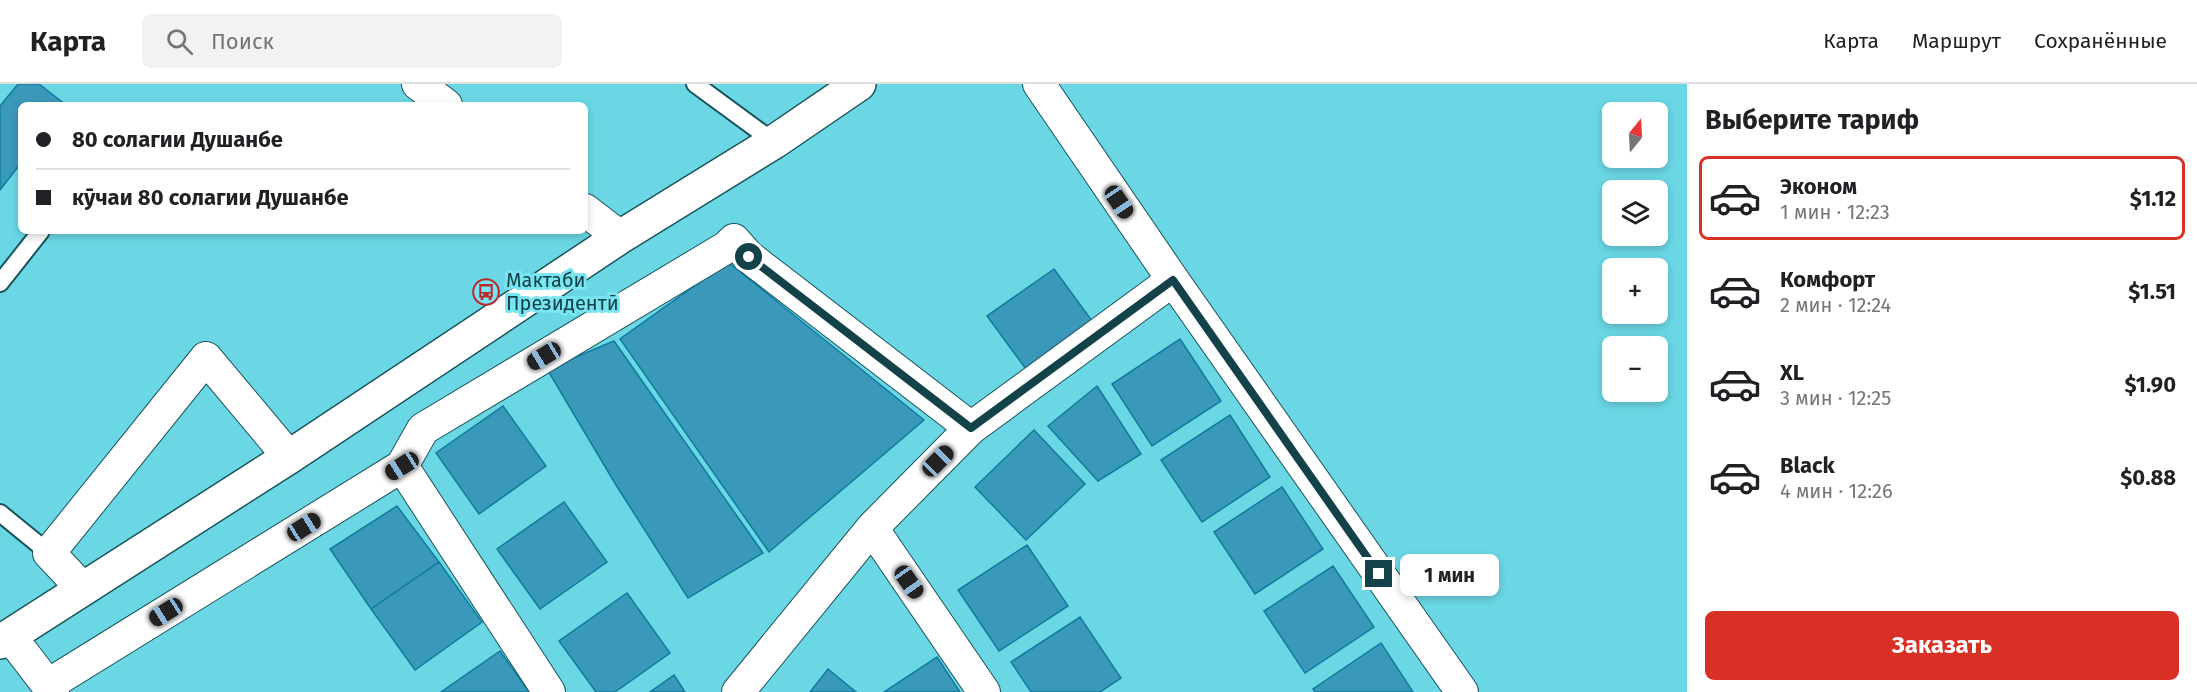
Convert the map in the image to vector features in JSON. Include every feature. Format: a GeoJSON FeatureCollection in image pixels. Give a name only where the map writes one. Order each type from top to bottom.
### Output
{"type":"FeatureCollection","features":[{"type":"Feature","properties":{"kind":"main road"},"geometry":{"type":"LineString","coordinates":[[5,639],[289,457],[620,237],[774,141],[859,84]]}},
{"type":"Feature","properties":{"kind":"street"},"geometry":{"type":"LineString","coordinates":[[418,84],[442,102]]}},
{"type":"Feature","properties":{"kind":"street"},"geometry":{"type":"LineString","coordinates":[[1039,84],[1173,280],[1462,692]]}},
{"type":"Feature","properties":{"kind":"street"},"geometry":{"type":"LineString","coordinates":[[588,212],[620,237]]}},
{"type":"Feature","properties":{"kind":"street"},"geometry":{"type":"LineString","coordinates":[[5,639],[51,688],[402,466],[423,429],[727,247],[734,240],[749,257],[971,428]]}},
{"type":"Feature","properties":{"kind":"street"},"geometry":{"type":"LineString","coordinates":[[738,692],[872,528],[971,428],[1173,280]]}},
{"type":"Feature","properties":{"kind":"street"},"geometry":{"type":"LineString","coordinates":[[82,588],[50,553],[206,358],[289,457]]}},
{"type":"Feature","properties":{"kind":"street"},"geometry":{"type":"LineString","coordinates":[[402,466],[549,692]]}},
{"type":"Feature","properties":{"kind":"street"},"geometry":{"type":"LineString","coordinates":[[872,528],[984,692]]}},
{"type":"Feature","properties":{"kind":"lane"},"geometry":{"type":"LineString","coordinates":[[695,84],[774,141]]}},
{"type":"Feature","properties":{"kind":"lane"},"geometry":{"type":"LineString","coordinates":[[0,283],[39,234]]}},
{"type":"Feature","properties":{"kind":"lane"},"geometry":{"type":"LineString","coordinates":[[0,513],[50,553]]}},
{"type":"Feature","properties":{"kind":"building"},"geometry":{"type":"Polygon","coordinates":[[[18,84],[39,84],[62,102],[18,102],[18,167],[0,190],[0,106],[18,84]]]}},
{"type":"Feature","properties":{"kind":"building"},"geometry":{"type":"Polygon","coordinates":[[[728,262],[924,420],[769,552],[620,339],[728,262]]]}},
{"type":"Feature","properties":{"kind":"building"},"geometry":{"type":"Polygon","coordinates":[[[1054,269],[1098,329],[1031,376],[987,316],[1054,269]]]}},
{"type":"Feature","properties":{"kind":"building"},"geometry":{"type":"Polygon","coordinates":[[[1180,339],[1221,401],[1152,446],[1112,384],[1180,339]]]}},
{"type":"Feature","properties":{"kind":"building"},"geometry":{"type":"Polygon","coordinates":[[[614,341],[763,553],[688,598],[616,485],[547,369],[614,341]]]}},
{"type":"Feature","properties":{"kind":"building"},"geometry":{"type":"Polygon","coordinates":[[[1097,386],[1141,454],[1098,481],[1048,426],[1097,386]]]}},
{"type":"Feature","properties":{"kind":"building"},"geometry":{"type":"Polygon","coordinates":[[[503,406],[546,466],[479,514],[436,453],[503,406]]]}},
{"type":"Feature","properties":{"kind":"building"},"geometry":{"type":"Polygon","coordinates":[[[1230,415],[1270,477],[1202,522],[1161,460],[1230,415]]]}},
{"type":"Feature","properties":{"kind":"building"},"geometry":{"type":"Polygon","coordinates":[[[1034,430],[1085,484],[1026,540],[975,487],[1034,430]]]}},
{"type":"Feature","properties":{"kind":"building"},"geometry":{"type":"Polygon","coordinates":[[[1282,487],[1323,549],[1255,594],[1214,532],[1282,487]]]}},
{"type":"Feature","properties":{"kind":"building"},"geometry":{"type":"Polygon","coordinates":[[[564,502],[607,562],[540,609],[497,549],[564,502]]]}},
{"type":"Feature","properties":{"kind":"building"},"geometry":{"type":"Polygon","coordinates":[[[397,506],[439,562],[371,609],[330,549],[397,506]]]}},
{"type":"Feature","properties":{"kind":"building"},"geometry":{"type":"Polygon","coordinates":[[[1027,545],[1068,606],[999,651],[958,590],[1027,545]]]}},
{"type":"Feature","properties":{"kind":"building"},"geometry":{"type":"Polygon","coordinates":[[[439,562],[482,622],[415,670],[371,609],[439,562]]]}},
{"type":"Feature","properties":{"kind":"building"},"geometry":{"type":"Polygon","coordinates":[[[1333,566],[1374,627],[1305,673],[1264,611],[1333,566]]]}},
{"type":"Feature","properties":{"kind":"building"},"geometry":{"type":"Polygon","coordinates":[[[627,593],[670,653],[615,692],[596,692],[559,641],[627,593]]]}},
{"type":"Feature","properties":{"kind":"building"},"geometry":{"type":"Polygon","coordinates":[[[1080,617],[1121,678],[1100,692],[1031,692],[1011,662],[1080,617]]]}},
{"type":"Feature","properties":{"kind":"building"},"geometry":{"type":"Polygon","coordinates":[[[1381,643],[1413,692],[1315,692],[1313,689],[1381,643]]]}},
{"type":"Feature","properties":{"kind":"building"},"geometry":{"type":"Polygon","coordinates":[[[500,651],[529,692],[441,692],[500,651]]]}},
{"type":"Feature","properties":{"kind":"building"},"geometry":{"type":"Polygon","coordinates":[[[937,657],[960,692],[884,692],[937,657]]]}},
{"type":"Feature","properties":{"kind":"building"},"geometry":{"type":"Polygon","coordinates":[[[828,669],[856,692],[810,692],[828,669]]]}},
{"type":"Feature","properties":{"kind":"building"},"geometry":{"type":"Polygon","coordinates":[[[674,675],[685,692],[650,692],[674,675]]]}},
{"type":"Feature","properties":{"kind":"place","name":"Мактаби Президентӣ"},"geometry":{"type":"Point","coordinates":[486,292]}},
{"type":"Feature","properties":{"kind":"route"},"geometry":{"type":"LineString","coordinates":[[749,257],[971,428],[1173,280],[1379,574]]}}]}
